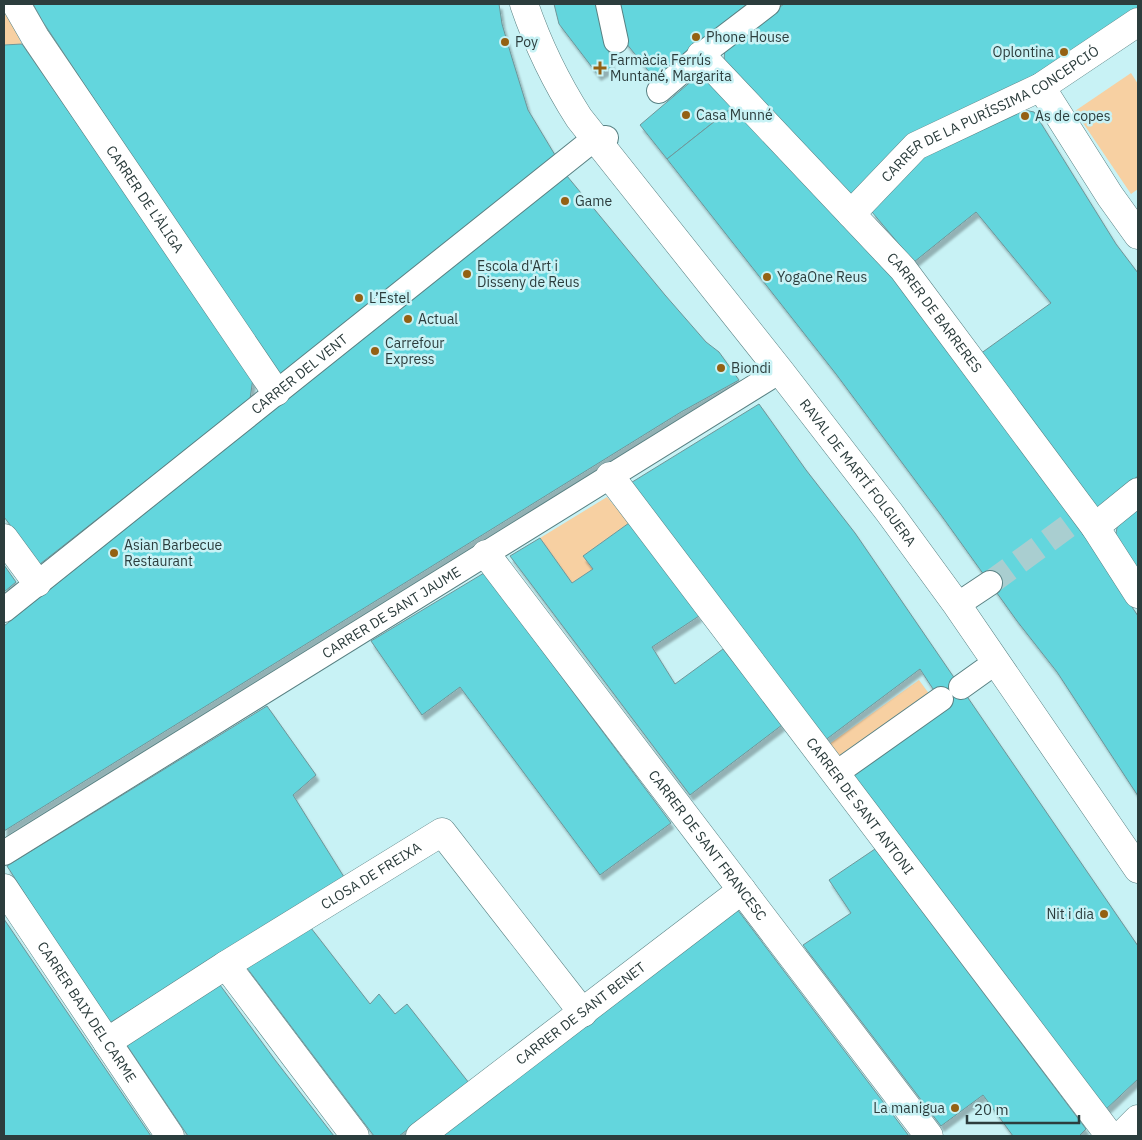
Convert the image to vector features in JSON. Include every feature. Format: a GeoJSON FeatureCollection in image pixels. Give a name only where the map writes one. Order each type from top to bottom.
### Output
{"type":"FeatureCollection","features":[{"type":"Feature","properties":{"kind":"street","name":"CARRER DE L'ÀLIGA"},"geometry":{"type":"LineString","coordinates":[[16,4],[35,37],[276,392]]}},
{"type":"Feature","properties":{"kind":"street","name":"RAVAL DE MARTÍ FOLGUERA"},"geometry":{"type":"LineString","coordinates":[[524,4],[536,40],[560,88],[579,118],[600,138],[889,512],[996,662],[1138,869]]}},
{"type":"Feature","properties":{"kind":"street"},"geometry":{"type":"LineString","coordinates":[[608,4],[616,41]]}},
{"type":"Feature","properties":{"kind":"street"},"geometry":{"type":"LineString","coordinates":[[659,91],[701,55],[768,4]]}},
{"type":"Feature","properties":{"kind":"street","name":"CARRER DE LA PURÍSSIMA CONCEPCIÓ"},"geometry":{"type":"LineString","coordinates":[[850,214],[916,146],[1041,86],[1138,22]]}},
{"type":"Feature","properties":{"kind":"street","name":"CARRER DE BARRERES"},"geometry":{"type":"LineString","coordinates":[[701,55],[903,269],[1138,594]]}},
{"type":"Feature","properties":{"kind":"street"},"geometry":{"type":"LineString","coordinates":[[1041,86],[1110,196],[1138,235]]}},
{"type":"Feature","properties":{"kind":"street","name":"CARRER DEL VENT"},"geometry":{"type":"LineString","coordinates":[[4,610],[276,392],[600,138]]}},
{"type":"Feature","properties":{"kind":"street","name":"CARRER DE SANT JAUME"},"geometry":{"type":"LineString","coordinates":[[4,853],[780,371]]}},
{"type":"Feature","properties":{"kind":"street","name":"CARRER DE SANT ANTONI"},"geometry":{"type":"LineString","coordinates":[[610,476],[1110,1136]]}},
{"type":"Feature","properties":{"kind":"street"},"geometry":{"type":"LineString","coordinates":[[1085,521],[1138,492]]}},
{"type":"Feature","properties":{"kind":"street"},"geometry":{"type":"LineString","coordinates":[[4,538],[37,582]]}},
{"type":"Feature","properties":{"kind":"street","name":"CARRER DE SANT FRANCESC"},"geometry":{"type":"LineString","coordinates":[[486,554],[928,1136]]}},
{"type":"Feature","properties":{"kind":"street"},"geometry":{"type":"LineString","coordinates":[[956,605],[990,583]]}},
{"type":"Feature","properties":{"kind":"street"},"geometry":{"type":"LineString","coordinates":[[961,687],[996,662]]}},
{"type":"Feature","properties":{"kind":"street"},"geometry":{"type":"LineString","coordinates":[[836,774],[940,699]]}},
{"type":"Feature","properties":{"kind":"street","name":"CLOSA DE FREIXA"},"geometry":{"type":"LineString","coordinates":[[107,1042],[226,965],[442,832],[582,1012]]}},
{"type":"Feature","properties":{"kind":"street","name":"CARRER BAIX DEL CARME"},"geometry":{"type":"LineString","coordinates":[[4,888],[170,1136]]}},
{"type":"Feature","properties":{"kind":"street","name":"CARRER DE SANT BENET"},"geometry":{"type":"LineString","coordinates":[[420,1136],[742,890]]}},
{"type":"Feature","properties":{"kind":"street"},"geometry":{"type":"LineString","coordinates":[[226,965],[355,1136]]}},
{"type":"Feature","properties":{"kind":"street"},"geometry":{"type":"LineString","coordinates":[[1121,1136],[1138,1119]]}},
{"type":"Feature","properties":{"kind":"shaded area"},"geometry":{"type":"Polygon","coordinates":[[[4,8],[22,44],[4,45],[4,8]]]}},
{"type":"Feature","properties":{"kind":"shaded area"},"geometry":{"type":"Polygon","coordinates":[[[1131,73],[1138,84],[1138,189],[1131,194],[1075,111],[1131,73]]]}},
{"type":"Feature","properties":{"kind":"shaded area"},"geometry":{"type":"Polygon","coordinates":[[[607,497],[629,523],[583,556],[593,569],[572,583],[540,538],[607,497]]]}},
{"type":"Feature","properties":{"kind":"shaded area"},"geometry":{"type":"Polygon","coordinates":[[[919,680],[930,695],[835,761],[825,747],[919,680]]]}},
{"type":"Feature","properties":{"kind":"building"},"geometry":{"type":"Polygon","coordinates":[[[33,4],[499,4],[502,24],[528,110],[555,155],[278,376],[43,22],[33,4]]]}},
{"type":"Feature","properties":{"kind":"building"},"geometry":{"type":"Polygon","coordinates":[[[554,4],[600,4],[612,67],[598,75],[559,24],[554,4]]]}},
{"type":"Feature","properties":{"kind":"building"},"geometry":{"type":"Polygon","coordinates":[[[618,4],[747,4],[654,78],[622,38],[618,4]]]}},
{"type":"Feature","properties":{"kind":"building"},"geometry":{"type":"Polygon","coordinates":[[[784,4],[1138,4],[1138,10],[850,200],[724,61],[725,45],[784,4]]]}},
{"type":"Feature","properties":{"kind":"building"},"geometry":{"type":"Polygon","coordinates":[[[22,44],[253,378],[250,399],[40,564],[4,517],[4,45],[22,44]]]}},
{"type":"Feature","properties":{"kind":"building","name":"Casa Munné"},"geometry":{"type":"Polygon","coordinates":[[[701,73],[734,106],[667,159],[640,125],[701,73]]]}},
{"type":"Feature","properties":{"kind":"building"},"geometry":{"type":"Polygon","coordinates":[[[734,106],[883,264],[1075,521],[1138,616],[1138,796],[1057,672],[1017,621],[941,515],[836,374],[667,159],[734,106]]]}},
{"type":"Feature","properties":{"kind":"building"},"geometry":{"type":"Polygon","coordinates":[[[1020,109],[1034,112],[1116,244],[1138,273],[1138,476],[1095,510],[980,354],[1051,303],[976,212],[914,262],[872,212],[907,168],[925,151],[1020,109]]]}},
{"type":"Feature","properties":{"kind":"building"},"geometry":{"type":"Polygon","coordinates":[[[567,176],[665,295],[706,342],[719,352],[739,380],[681,412],[4,831],[4,626],[567,176]]]}},
{"type":"Feature","properties":{"kind":"building"},"geometry":{"type":"Polygon","coordinates":[[[759,404],[806,470],[855,533],[1138,946],[1138,1079],[1103,1112],[849,774],[935,692],[920,669],[824,741],[629,484],[759,404]]]}},
{"type":"Feature","properties":{"kind":"building"},"geometry":{"type":"Polygon","coordinates":[[[1138,505],[1138,567],[1136,568],[1115,539],[1118,522],[1138,505]]]}},
{"type":"Feature","properties":{"kind":"building"},"geometry":{"type":"Polygon","coordinates":[[[629,523],[699,616],[652,647],[675,684],[723,649],[782,725],[690,795],[510,556],[540,538],[572,583],[593,569],[583,556],[629,523]]]}},
{"type":"Feature","properties":{"kind":"building"},"geometry":{"type":"Polygon","coordinates":[[[4,565],[16,582],[4,592],[4,565]]]}},
{"type":"Feature","properties":{"kind":"building"},"geometry":{"type":"Polygon","coordinates":[[[484,573],[671,823],[600,875],[460,687],[422,715],[371,641],[484,573]]]}},
{"type":"Feature","properties":{"kind":"building"},"geometry":{"type":"Polygon","coordinates":[[[267,706],[316,775],[293,795],[344,877],[108,1024],[7,866],[267,706]]]}},
{"type":"Feature","properties":{"kind":"building"},"geometry":{"type":"Polygon","coordinates":[[[875,849],[1086,1129],[1079,1136],[1013,1136],[983,1095],[941,1126],[803,945],[851,913],[829,880],[875,849]]]}},
{"type":"Feature","properties":{"kind":"building"},"geometry":{"type":"Polygon","coordinates":[[[737,909],[909,1136],[442,1136],[502,1090],[737,909]]]}},
{"type":"Feature","properties":{"kind":"building"},"geometry":{"type":"Polygon","coordinates":[[[4,919],[8,925],[151,1136],[4,1136],[4,919]]]}},
{"type":"Feature","properties":{"kind":"building"},"geometry":{"type":"Polygon","coordinates":[[[311,928],[370,1004],[379,994],[395,1014],[407,1004],[469,1083],[399,1136],[374,1136],[247,968],[311,928]]]}},
{"type":"Feature","properties":{"kind":"building"},"geometry":{"type":"Polygon","coordinates":[[[220,985],[334,1136],[188,1136],[126,1044],[220,985]]]}},
{"type":"Feature","properties":{"kind":"tunnel"},"geometry":{"type":"LineString","coordinates":[[990,583],[1075,521]]}},
{"type":"Feature","properties":{"kind":"place","name":"Phone House"},"geometry":{"type":"Point","coordinates":[696,37]}},
{"type":"Feature","properties":{"kind":"place","name":"Poy"},"geometry":{"type":"Point","coordinates":[505,42]}},
{"type":"Feature","properties":{"kind":"place","name":"Oplontina"},"geometry":{"type":"Point","coordinates":[1064,52]}},
{"type":"Feature","properties":{"kind":"place","name":"Farmàcia Ferrús Muntané, Margarita"},"geometry":{"type":"Point","coordinates":[600,68]}},
{"type":"Feature","properties":{"kind":"place","name":"Casa Munné"},"geometry":{"type":"Point","coordinates":[686,115]}},
{"type":"Feature","properties":{"kind":"place","name":"As de copes"},"geometry":{"type":"Point","coordinates":[1025,116]}},
{"type":"Feature","properties":{"kind":"place","name":"Game"},"geometry":{"type":"Point","coordinates":[565,201]}},
{"type":"Feature","properties":{"kind":"place","name":"Escola d'Art i Disseny de Reus"},"geometry":{"type":"Point","coordinates":[467,274]}},
{"type":"Feature","properties":{"kind":"place","name":"YogaOne Reus"},"geometry":{"type":"Point","coordinates":[767,277]}},
{"type":"Feature","properties":{"kind":"place","name":"L’Estel"},"geometry":{"type":"Point","coordinates":[359,298]}},
{"type":"Feature","properties":{"kind":"place","name":"Actual"},"geometry":{"type":"Point","coordinates":[408,319]}},
{"type":"Feature","properties":{"kind":"place","name":"Carrefour Express"},"geometry":{"type":"Point","coordinates":[375,351]}},
{"type":"Feature","properties":{"kind":"place","name":"Biondi"},"geometry":{"type":"Point","coordinates":[721,368]}},
{"type":"Feature","properties":{"kind":"place","name":"Asian Barbecue Restaurant"},"geometry":{"type":"Point","coordinates":[114,553]}},
{"type":"Feature","properties":{"kind":"place","name":"Nit i dia"},"geometry":{"type":"Point","coordinates":[1104,914]}},
{"type":"Feature","properties":{"kind":"place","name":"La manigua"},"geometry":{"type":"Point","coordinates":[955,1108]}}]}
